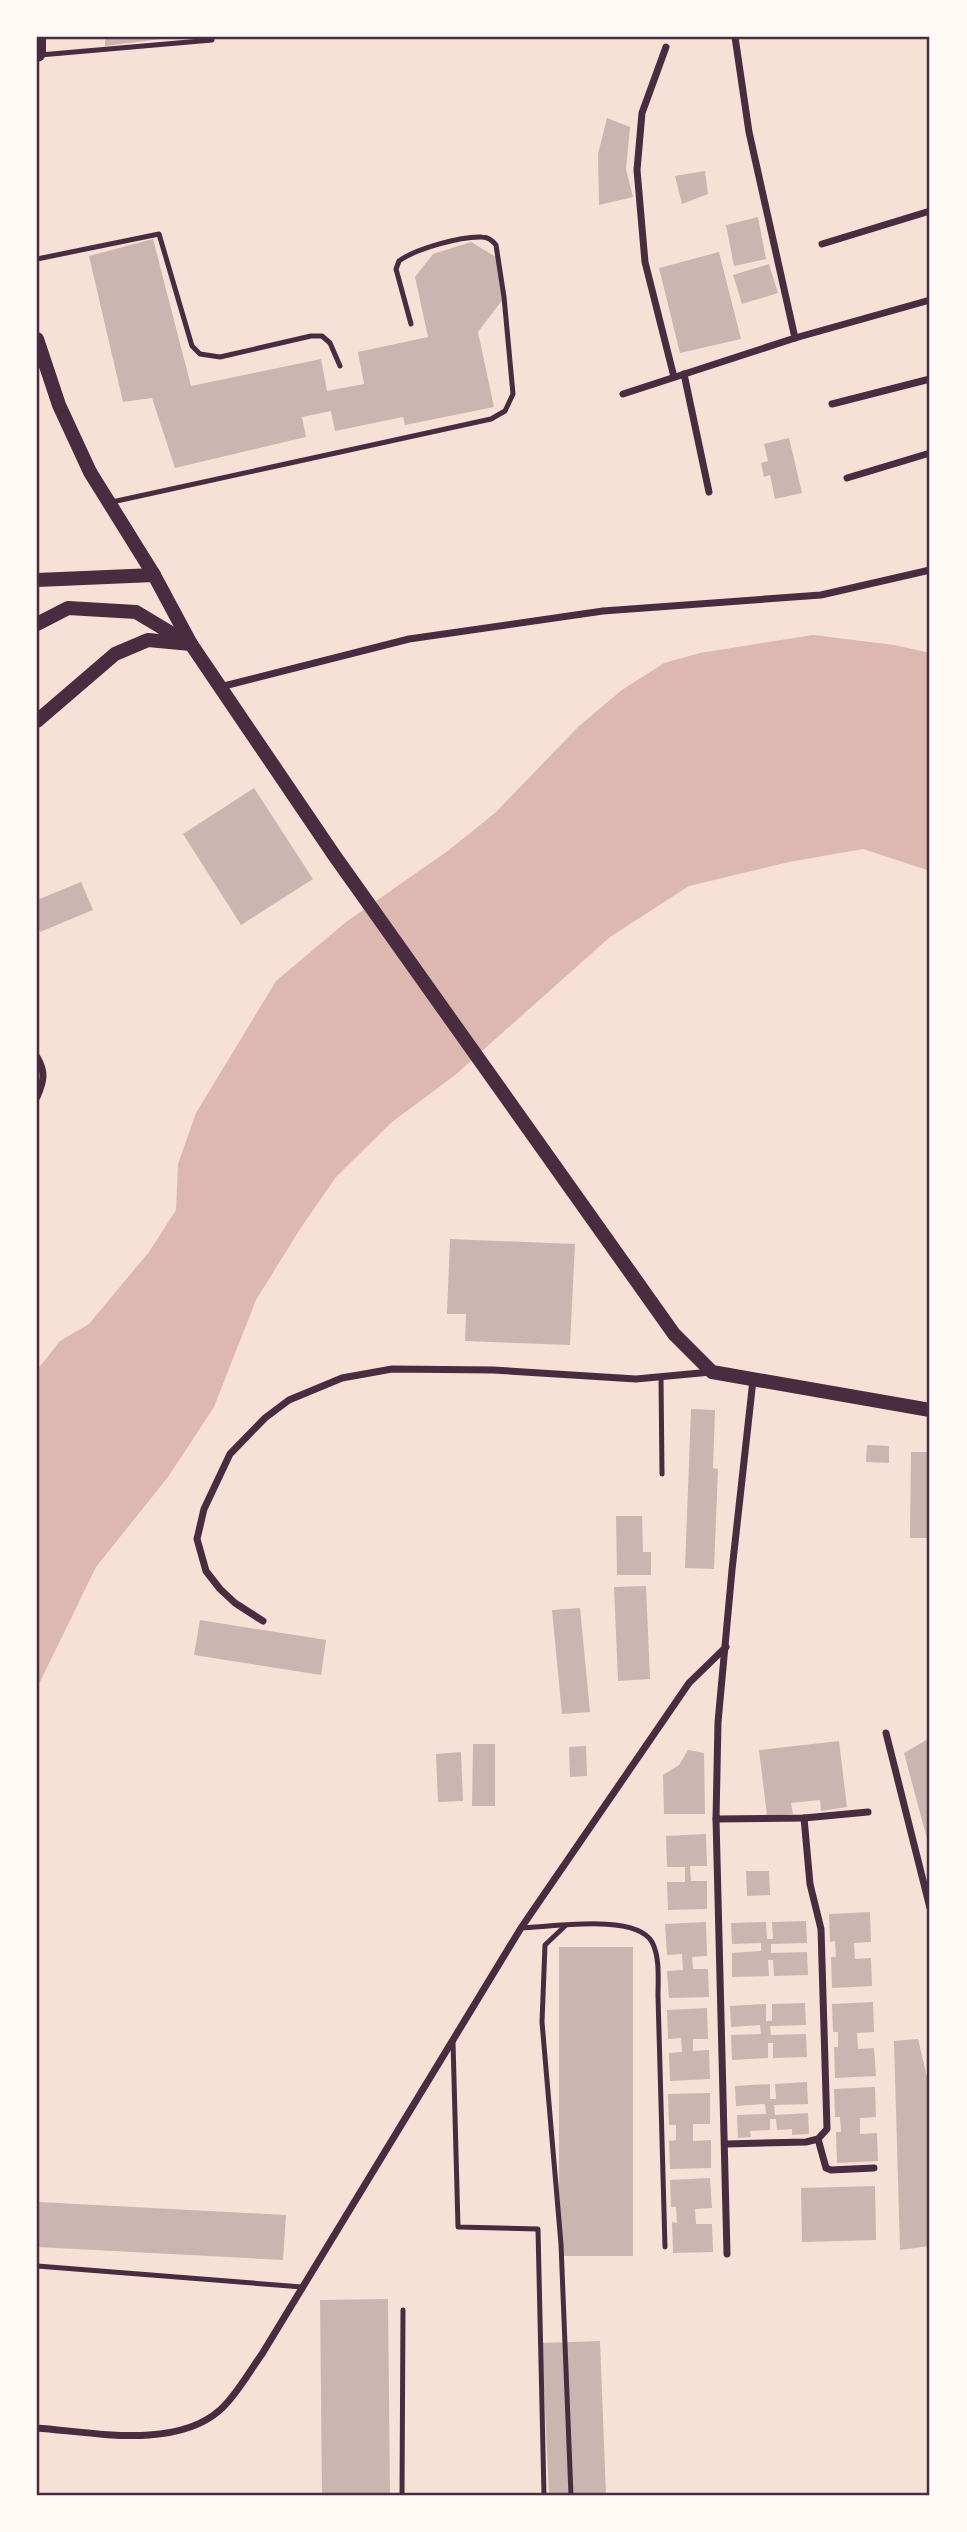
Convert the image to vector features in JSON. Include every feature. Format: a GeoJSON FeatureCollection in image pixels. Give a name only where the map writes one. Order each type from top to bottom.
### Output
{"type":"FeatureCollection","features":[{"type":"Feature","properties":{"kind":"main road"},"geometry":{"type":"LineString","coordinates":[[37,37],[37,55]]}},
{"type":"Feature","properties":{"kind":"main road"},"geometry":{"type":"LineString","coordinates":[[37,339],[59,405],[90,472],[154,575],[191,644],[334,855],[674,1334],[712,1372],[930,1410]]}},
{"type":"Feature","properties":{"kind":"main road"},"geometry":{"type":"LineString","coordinates":[[37,580],[154,575]]}},
{"type":"Feature","properties":{"kind":"main road"},"geometry":{"type":"LineString","coordinates":[[37,624],[68,608],[136,612],[191,644]]}},
{"type":"Feature","properties":{"kind":"main road"},"geometry":{"type":"LineString","coordinates":[[37,721],[115,654],[148,640],[191,644]]}},
{"type":"Feature","properties":{"kind":"street"},"geometry":{"type":"LineString","coordinates":[[734,37],[749,132],[795,338]]}},
{"type":"Feature","properties":{"kind":"street"},"geometry":{"type":"LineString","coordinates":[[666,47],[642,113],[637,170],[645,262],[674,377]]}},
{"type":"Feature","properties":{"kind":"street"},"geometry":{"type":"LineString","coordinates":[[822,244],[930,211]]}},
{"type":"Feature","properties":{"kind":"street"},"geometry":{"type":"LineString","coordinates":[[622,394],[795,338],[930,300]]}},
{"type":"Feature","properties":{"kind":"street"},"geometry":{"type":"LineString","coordinates":[[684,374],[709,492]]}},
{"type":"Feature","properties":{"kind":"street"},"geometry":{"type":"LineString","coordinates":[[832,404],[930,379]]}},
{"type":"Feature","properties":{"kind":"street"},"geometry":{"type":"LineString","coordinates":[[847,478],[930,453]]}},
{"type":"Feature","properties":{"kind":"street"},"geometry":{"type":"LineString","coordinates":[[220,687],[409,639],[603,611],[821,595],[930,570]]}},
{"type":"Feature","properties":{"kind":"street"},"geometry":{"type":"LineString","coordinates":[[37,1057],[44,1069],[43,1084],[37,1097]]}},
{"type":"Feature","properties":{"kind":"street"},"geometry":{"type":"LineString","coordinates":[[263,1621],[235,1603],[220,1589],[206,1571],[197,1539],[204,1509],[230,1454],[265,1418],[289,1400],[342,1378],[392,1369],[493,1370],[636,1379],[712,1372]]}},
{"type":"Feature","properties":{"kind":"street"},"geometry":{"type":"LineString","coordinates":[[727,2254],[716,1819],[719,1722],[732,1570],[754,1380]]}},
{"type":"Feature","properties":{"kind":"street"},"geometry":{"type":"LineString","coordinates":[[37,2428],[147,2436],[201,2425],[222,2409],[262,2354],[521,1928],[689,1683],[726,1647]]}},
{"type":"Feature","properties":{"kind":"street"},"geometry":{"type":"LineString","coordinates":[[886,1733],[930,1909]]}},
{"type":"Feature","properties":{"kind":"street"},"geometry":{"type":"LineString","coordinates":[[716,1819],[804,1818],[868,1812]]}},
{"type":"Feature","properties":{"kind":"street"},"geometry":{"type":"LineString","coordinates":[[726,2144],[806,2142],[818,2139],[827,2129],[821,1929],[810,1884],[804,1818]]}},
{"type":"Feature","properties":{"kind":"street"},"geometry":{"type":"LineString","coordinates":[[818,2139],[826,2168],[874,2168]]}},
{"type":"Feature","properties":{"kind":"lane"},"geometry":{"type":"LineString","coordinates":[[37,55],[212,40],[212,37]]}},
{"type":"Feature","properties":{"kind":"lane"},"geometry":{"type":"LineString","coordinates":[[37,259],[159,234],[192,346],[200,354],[220,356],[311,336],[322,336],[330,344],[340,366]]}},
{"type":"Feature","properties":{"kind":"lane"},"geometry":{"type":"LineString","coordinates":[[109,502],[491,419],[505,411],[513,394],[512,380],[505,298],[496,244],[491,239],[462,239],[425,249],[399,261],[396,269],[411,324]]}},
{"type":"Feature","properties":{"kind":"lane"},"geometry":{"type":"LineString","coordinates":[[661,1377],[662,1474]]}},
{"type":"Feature","properties":{"kind":"lane"},"geometry":{"type":"LineString","coordinates":[[521,1928],[611,1924],[636,1928],[647,1935],[653,1945],[657,1962],[665,2247]]}},
{"type":"Feature","properties":{"kind":"lane"},"geometry":{"type":"LineString","coordinates":[[565,1926],[545,1945],[542,2022],[561,2244],[570,2495]]}},
{"type":"Feature","properties":{"kind":"lane"},"geometry":{"type":"LineString","coordinates":[[453,2040],[458,2227],[538,2229],[544,2495]]}},
{"type":"Feature","properties":{"kind":"lane"},"geometry":{"type":"LineString","coordinates":[[37,2266],[302,2287]]}},
{"type":"Feature","properties":{"kind":"lane"},"geometry":{"type":"LineString","coordinates":[[402,2495],[403,2310]]}},
{"type":"Feature","properties":{"kind":"shaded area"},"geometry":{"type":"Polygon","coordinates":[[[813,635],[894,645],[930,653],[930,871],[863,849],[789,862],[689,886],[610,937],[454,1076],[392,1122],[336,1177],[300,1229],[256,1300],[214,1407],[168,1477],[96,1567],[37,1688],[37,1370],[60,1341],[89,1324],[149,1252],[176,1210],[178,1164],[196,1113],[276,981],[346,922],[449,850],[496,812],[579,726],[622,690],[664,663],[700,653],[813,635]]]}},
{"type":"Feature","properties":{"kind":"building"},"geometry":{"type":"Polygon","coordinates":[[[105,37],[168,37],[169,38],[105,46],[105,37]]]}},
{"type":"Feature","properties":{"kind":"building"},"geometry":{"type":"Polygon","coordinates":[[[607,118],[630,127],[626,169],[633,197],[599,205],[598,154],[607,118]]]}},
{"type":"Feature","properties":{"kind":"building"},"geometry":{"type":"Polygon","coordinates":[[[705,171],[708,194],[682,204],[675,176],[705,171]]]}},
{"type":"Feature","properties":{"kind":"building"},"geometry":{"type":"Polygon","coordinates":[[[758,217],[766,259],[734,266],[726,225],[758,217]]]}},
{"type":"Feature","properties":{"kind":"building"},"geometry":{"type":"Polygon","coordinates":[[[153,239],[191,386],[321,359],[327,391],[364,384],[358,352],[428,337],[415,277],[433,254],[471,242],[496,257],[503,299],[478,332],[494,407],[405,425],[403,417],[335,431],[331,411],[302,417],[306,437],[175,468],[152,398],[123,402],[89,256],[153,239]]]}},
{"type":"Feature","properties":{"kind":"building"},"geometry":{"type":"Polygon","coordinates":[[[719,252],[741,339],[680,353],[659,268],[719,252]]]}},
{"type":"Feature","properties":{"kind":"building"},"geometry":{"type":"Polygon","coordinates":[[[769,264],[778,293],[742,304],[733,275],[769,264]]]}},
{"type":"Feature","properties":{"kind":"building"},"geometry":{"type":"Polygon","coordinates":[[[789,438],[802,493],[775,499],[770,475],[764,477],[761,463],[768,461],[764,444],[789,438]]]}},
{"type":"Feature","properties":{"kind":"building"},"geometry":{"type":"Polygon","coordinates":[[[254,788],[313,879],[241,925],[183,834],[254,788]]]}},
{"type":"Feature","properties":{"kind":"building"},"geometry":{"type":"Polygon","coordinates":[[[81,882],[93,910],[40,932],[37,923],[37,900],[81,882]]]}},
{"type":"Feature","properties":{"kind":"building"},"geometry":{"type":"Polygon","coordinates":[[[450,1239],[575,1244],[570,1345],[465,1341],[466,1314],[447,1314],[450,1239]]]}},
{"type":"Feature","properties":{"kind":"building"},"geometry":{"type":"Polygon","coordinates":[[[691,1409],[715,1410],[713,1468],[718,1469],[714,1569],[685,1568],[691,1409]]]}},
{"type":"Feature","properties":{"kind":"building"},"geometry":{"type":"Polygon","coordinates":[[[867,1445],[889,1446],[889,1463],[866,1462],[867,1445]]]}},
{"type":"Feature","properties":{"kind":"building"},"geometry":{"type":"Polygon","coordinates":[[[911,1452],[930,1452],[930,1538],[910,1538],[911,1452]]]}},
{"type":"Feature","properties":{"kind":"building"},"geometry":{"type":"Polygon","coordinates":[[[616,1516],[642,1516],[643,1552],[651,1552],[651,1575],[617,1575],[616,1516]]]}},
{"type":"Feature","properties":{"kind":"building"},"geometry":{"type":"Polygon","coordinates":[[[646,1586],[650,1679],[618,1681],[614,1587],[646,1586]]]}},
{"type":"Feature","properties":{"kind":"building"},"geometry":{"type":"Polygon","coordinates":[[[580,1608],[590,1712],[562,1714],[552,1610],[580,1608]]]}},
{"type":"Feature","properties":{"kind":"building"},"geometry":{"type":"Polygon","coordinates":[[[200,1620],[326,1640],[321,1675],[194,1655],[200,1620]]]}},
{"type":"Feature","properties":{"kind":"building"},"geometry":{"type":"Polygon","coordinates":[[[930,1740],[929,1846],[904,1753],[930,1740]]]}},
{"type":"Feature","properties":{"kind":"building"},"geometry":{"type":"Polygon","coordinates":[[[839,1741],[847,1807],[821,1811],[820,1800],[791,1803],[793,1814],[767,1815],[759,1750],[839,1741]]]}},
{"type":"Feature","properties":{"kind":"building"},"geometry":{"type":"Polygon","coordinates":[[[473,1744],[495,1744],[495,1806],[472,1806],[473,1744]]]}},
{"type":"Feature","properties":{"kind":"building"},"geometry":{"type":"Polygon","coordinates":[[[586,1746],[587,1776],[570,1777],[569,1747],[586,1746]]]}},
{"type":"Feature","properties":{"kind":"building"},"geometry":{"type":"Polygon","coordinates":[[[688,1750],[704,1753],[705,1814],[664,1814],[663,1775],[679,1765],[688,1750]]]}},
{"type":"Feature","properties":{"kind":"building"},"geometry":{"type":"Polygon","coordinates":[[[461,1752],[463,1801],[438,1802],[436,1754],[461,1752]]]}},
{"type":"Feature","properties":{"kind":"building"},"geometry":{"type":"Polygon","coordinates":[[[706,1834],[707,1866],[690,1866],[691,1881],[707,1881],[707,1909],[668,1910],[667,1882],[685,1882],[685,1867],[667,1867],[666,1836],[706,1834]]]}},
{"type":"Feature","properties":{"kind":"building"},"geometry":{"type":"Polygon","coordinates":[[[746,1871],[769,1871],[770,1895],[747,1896],[746,1871]]]}},
{"type":"Feature","properties":{"kind":"building"},"geometry":{"type":"Polygon","coordinates":[[[870,1912],[871,1942],[854,1943],[855,1959],[871,1958],[872,1986],[832,1988],[831,1957],[836,1957],[835,1941],[830,1942],[829,1914],[870,1912]]]}},
{"type":"Feature","properties":{"kind":"building"},"geometry":{"type":"Polygon","coordinates":[[[806,1921],[807,1943],[771,1944],[771,1953],[807,1952],[808,1975],[774,1976],[773,1960],[768,1960],[769,1976],[732,1977],[732,1953],[761,1951],[761,1943],[732,1944],[731,1923],[766,1922],[767,1939],[773,1939],[772,1922],[806,1921]]]}},
{"type":"Feature","properties":{"kind":"building"},"geometry":{"type":"Polygon","coordinates":[[[706,1922],[707,1956],[692,1957],[693,1969],[708,1969],[709,1997],[669,1998],[667,1971],[683,1970],[682,1954],[667,1955],[665,1924],[706,1922]]]}},
{"type":"Feature","properties":{"kind":"building"},"geometry":{"type":"Polygon","coordinates":[[[559,1947],[633,1947],[633,2256],[559,2256],[559,1947]]]}},
{"type":"Feature","properties":{"kind":"building"},"geometry":{"type":"Polygon","coordinates":[[[873,2002],[874,2032],[857,2033],[858,2049],[874,2048],[876,2076],[835,2078],[834,2047],[838,2047],[838,2032],[833,2032],[832,2004],[873,2002]]]}},
{"type":"Feature","properties":{"kind":"building"},"geometry":{"type":"Polygon","coordinates":[[[805,2003],[806,2025],[770,2026],[771,2035],[806,2034],[807,2057],[773,2058],[773,2043],[768,2043],[768,2058],[732,2060],[731,2035],[761,2034],[760,2025],[731,2027],[730,2006],[766,2004],[766,2021],[772,2021],[772,2004],[805,2003]]]}},
{"type":"Feature","properties":{"kind":"building"},"geometry":{"type":"Polygon","coordinates":[[[707,2008],[708,2039],[693,2039],[693,2051],[709,2050],[710,2079],[670,2081],[669,2053],[682,2052],[681,2038],[668,2039],[667,2010],[707,2008]]]}},
{"type":"Feature","properties":{"kind":"building"},"geometry":{"type":"Polygon","coordinates":[[[918,2039],[930,2090],[930,2246],[900,2250],[894,2041],[918,2039]]]}},
{"type":"Feature","properties":{"kind":"building"},"geometry":{"type":"Polygon","coordinates":[[[807,2082],[808,2104],[774,2105],[775,2115],[808,2113],[809,2134],[792,2135],[792,2129],[777,2130],[776,2119],[770,2119],[770,2130],[750,2131],[751,2137],[738,2138],[737,2115],[766,2114],[765,2104],[736,2106],[735,2086],[770,2084],[770,2099],[776,2099],[775,2084],[807,2082]]]}},
{"type":"Feature","properties":{"kind":"building"},"geometry":{"type":"Polygon","coordinates":[[[875,2087],[876,2117],[860,2118],[860,2134],[877,2133],[878,2161],[837,2163],[836,2132],[841,2132],[840,2117],[835,2117],[834,2089],[875,2087]]]}},
{"type":"Feature","properties":{"kind":"building"},"geometry":{"type":"Polygon","coordinates":[[[710,2093],[710,2124],[693,2124],[693,2141],[711,2140],[711,2168],[670,2169],[669,2141],[676,2140],[676,2125],[669,2125],[668,2094],[710,2093]]]}},
{"type":"Feature","properties":{"kind":"building"},"geometry":{"type":"Polygon","coordinates":[[[710,2178],[712,2208],[695,2209],[696,2224],[712,2224],[713,2252],[673,2253],[672,2222],[677,2223],[676,2207],[671,2207],[670,2180],[710,2178]]]}},
{"type":"Feature","properties":{"kind":"building"},"geometry":{"type":"Polygon","coordinates":[[[875,2186],[876,2240],[802,2242],[801,2188],[875,2186]]]}},
{"type":"Feature","properties":{"kind":"building"},"geometry":{"type":"Polygon","coordinates":[[[39,2202],[286,2215],[283,2260],[37,2247],[39,2202]]]}},
{"type":"Feature","properties":{"kind":"building"},"geometry":{"type":"Polygon","coordinates":[[[388,2299],[390,2495],[322,2495],[320,2300],[388,2299]]]}},
{"type":"Feature","properties":{"kind":"building"},"geometry":{"type":"Polygon","coordinates":[[[600,2341],[606,2495],[549,2495],[542,2343],[600,2341]]]}}]}
